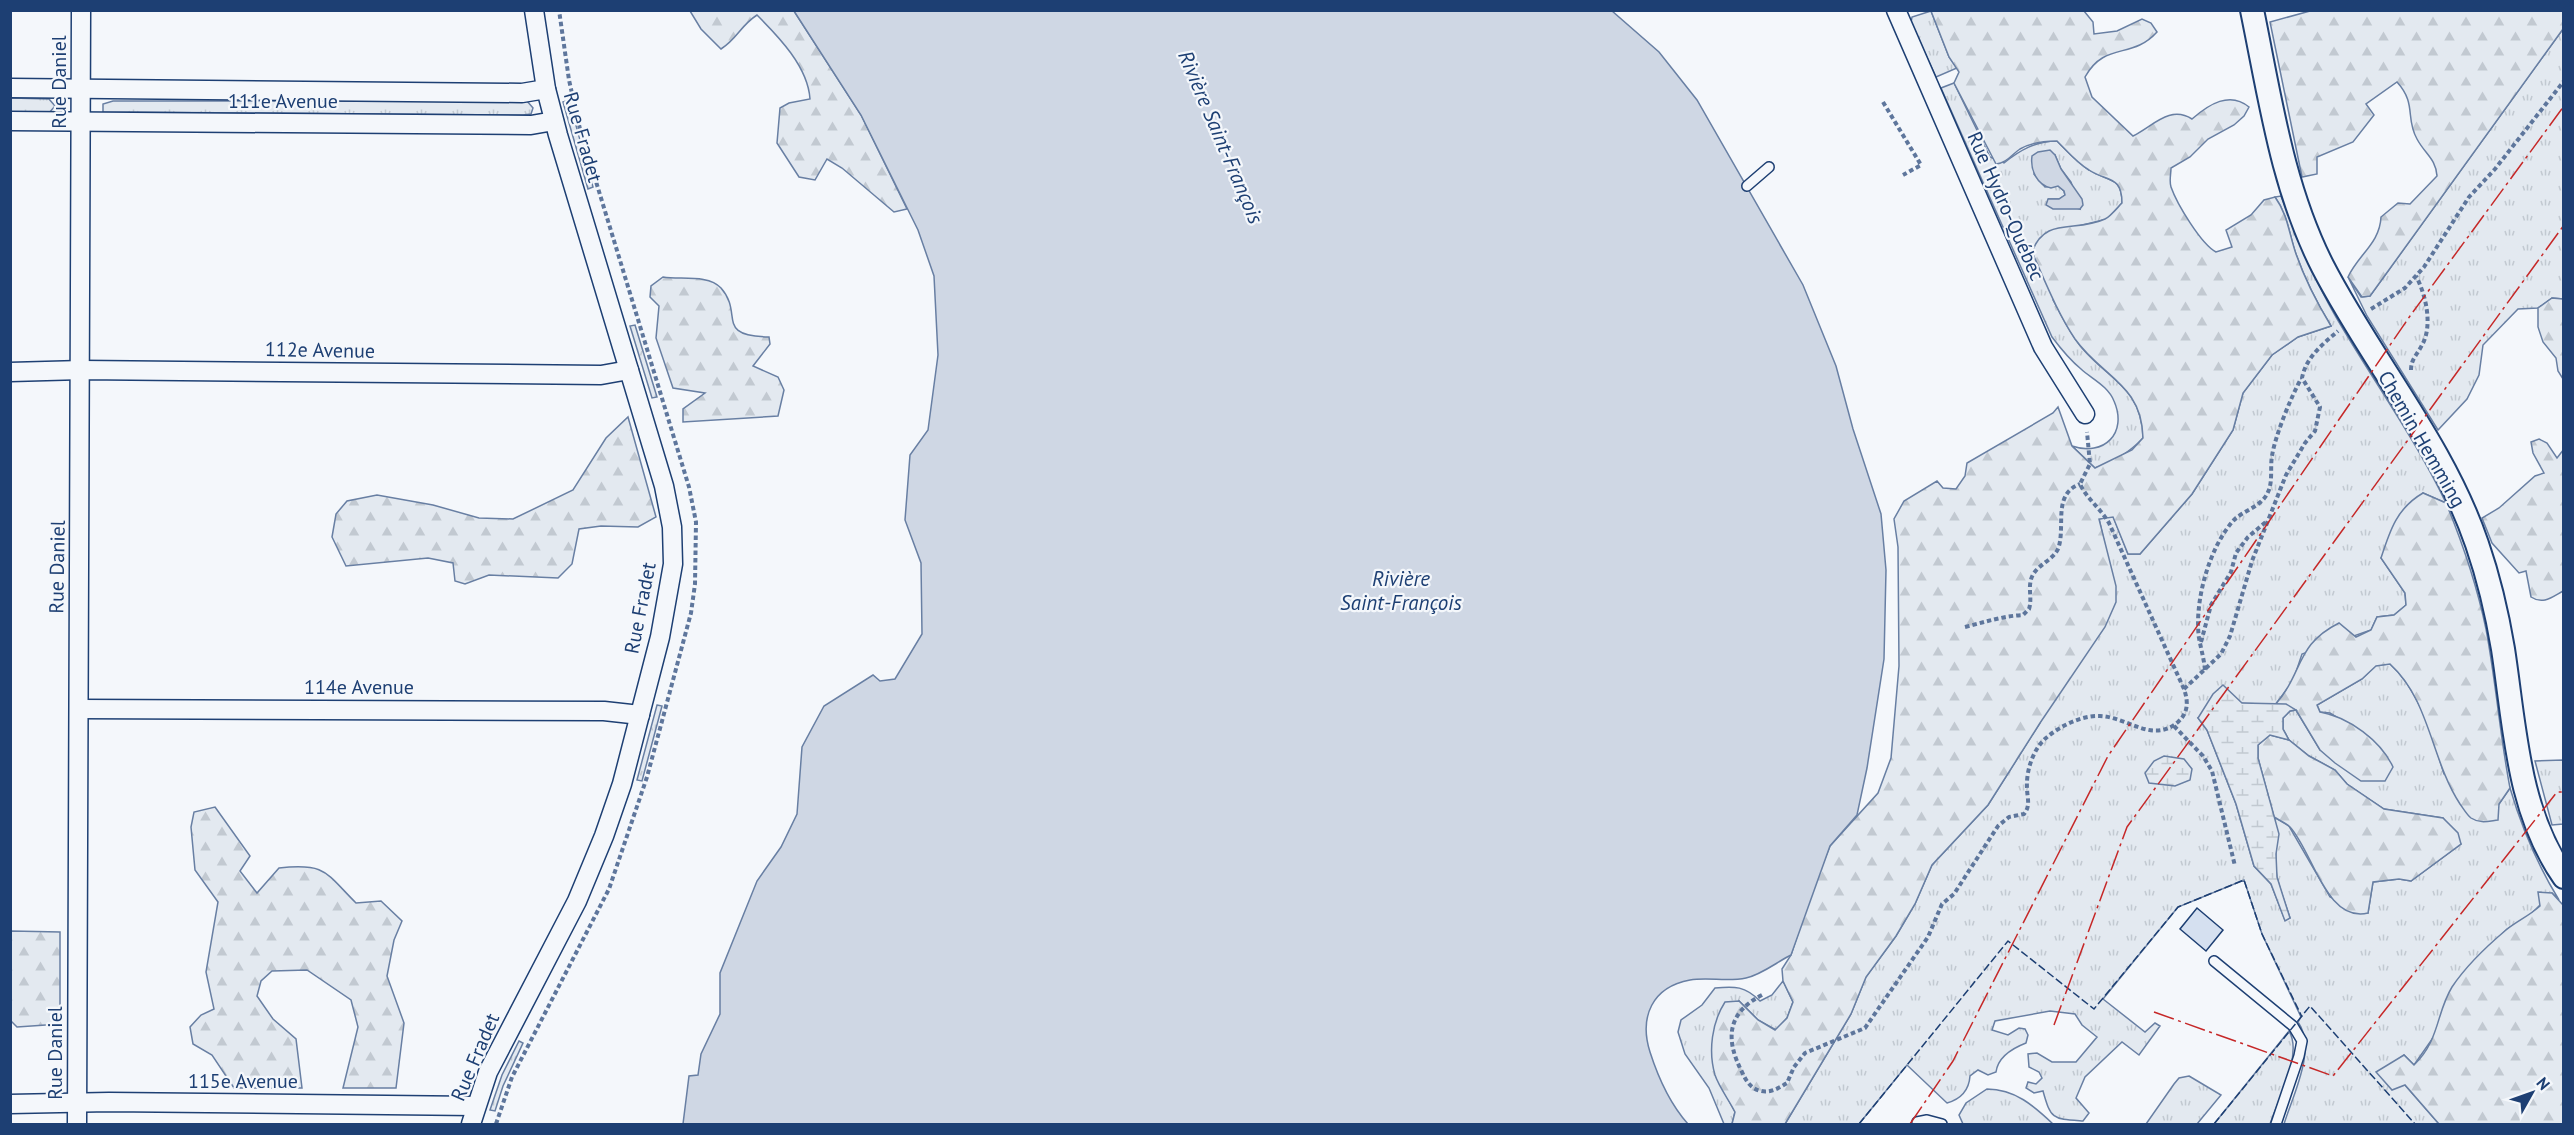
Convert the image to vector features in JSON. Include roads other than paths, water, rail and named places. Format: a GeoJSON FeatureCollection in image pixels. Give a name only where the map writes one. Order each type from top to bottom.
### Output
{"type":"FeatureCollection","features":[{"type":"Feature","properties":{"kind":"street","name":"Rue Daniel"},"geometry":{"type":"LineString","coordinates":[[77,1125],[82,370],[81,10]]}},
{"type":"Feature","properties":{"kind":"street","name":"Rue Fradet"},"geometry":{"type":"LineString","coordinates":[[471,1125],[492,1064],[586,880],[618,797],[666,614],[673,547],[664,486],[554,121],[546,89],[534,10]]}},
{"type":"Feature","properties":{"kind":"street","name":"Rue Hydro-Québec"},"geometry":{"type":"LineString","coordinates":[[1896,10],[2043,347],[2085,414]]}},
{"type":"Feature","properties":{"kind":"street","name":"Chemin Hemming"},"geometry":{"type":"LineString","coordinates":[[2252,10],[2288,176],[2316,253],[2351,317],[2440,464],[2476,542],[2497,616],[2525,788],[2535,823],[2564,877]]}},
{"type":"Feature","properties":{"kind":"street","name":"111e Avenue"},"geometry":{"type":"LineString","coordinates":[[10,88],[510,93],[546,89]]}},
{"type":"Feature","properties":{"kind":"street","name":"111e Avenue"},"geometry":{"type":"LineString","coordinates":[[10,122],[531,125],[554,121]]}},
{"type":"Feature","properties":{"kind":"street","name":"112e Avenue"},"geometry":{"type":"LineString","coordinates":[[10,372],[82,370],[602,375],[629,370]]}},
{"type":"Feature","properties":{"kind":"street","name":"114e Avenue"},"geometry":{"type":"LineString","coordinates":[[78,709],[604,711],[640,715]]}},
{"type":"Feature","properties":{"kind":"street","name":"115e Avenue"},"geometry":{"type":"LineString","coordinates":[[10,1104],[476,1106]]}},
{"type":"Feature","properties":{"kind":"lane"},"geometry":{"type":"LineString","coordinates":[[1747,186],[1769,167]]}},
{"type":"Feature","properties":{"kind":"lane"},"geometry":{"type":"LineString","coordinates":[[2214,960],[2293,1026],[2302,1041],[2276,1125]]}},
{"type":"Feature","properties":{"kind":"lane"},"geometry":{"type":"LineString","coordinates":[[1917,1122],[1927,1120],[1942,1125]]}},
{"type":"Feature","properties":{"kind":"water","name":"Rivière Saint-François"},"geometry":{"type":"Polygon","coordinates":[[[794,11],[1612,11],[1659,52],[1697,100],[1803,285],[1836,366],[1853,429],[1881,514],[1886,570],[1884,659],[1867,768],[1857,815],[1830,846],[1791,955],[1746,978],[1697,979],[1677,984],[1666,989],[1658,997],[1648,1016],[1647,1039],[1653,1061],[1671,1099],[1688,1124],[683,1124],[689,1076],[698,1075],[701,1054],[720,1014],[720,973],[757,881],[781,847],[797,814],[802,747],[824,706],[873,675],[880,681],[895,679],[922,634],[921,563],[905,520],[910,455],[928,430],[938,355],[934,276],[918,230],[861,115],[794,11]]]}},
{"type":"Feature","properties":{"kind":"water"},"geometry":{"type":"Polygon","coordinates":[[[2050,150],[2082,199],[2083,205],[2080,209],[2053,209],[2046,205],[2048,199],[2059,199],[2065,195],[2058,186],[2051,188],[2042,184],[2033,171],[2032,156],[2038,152],[2050,150]]]}}]}
